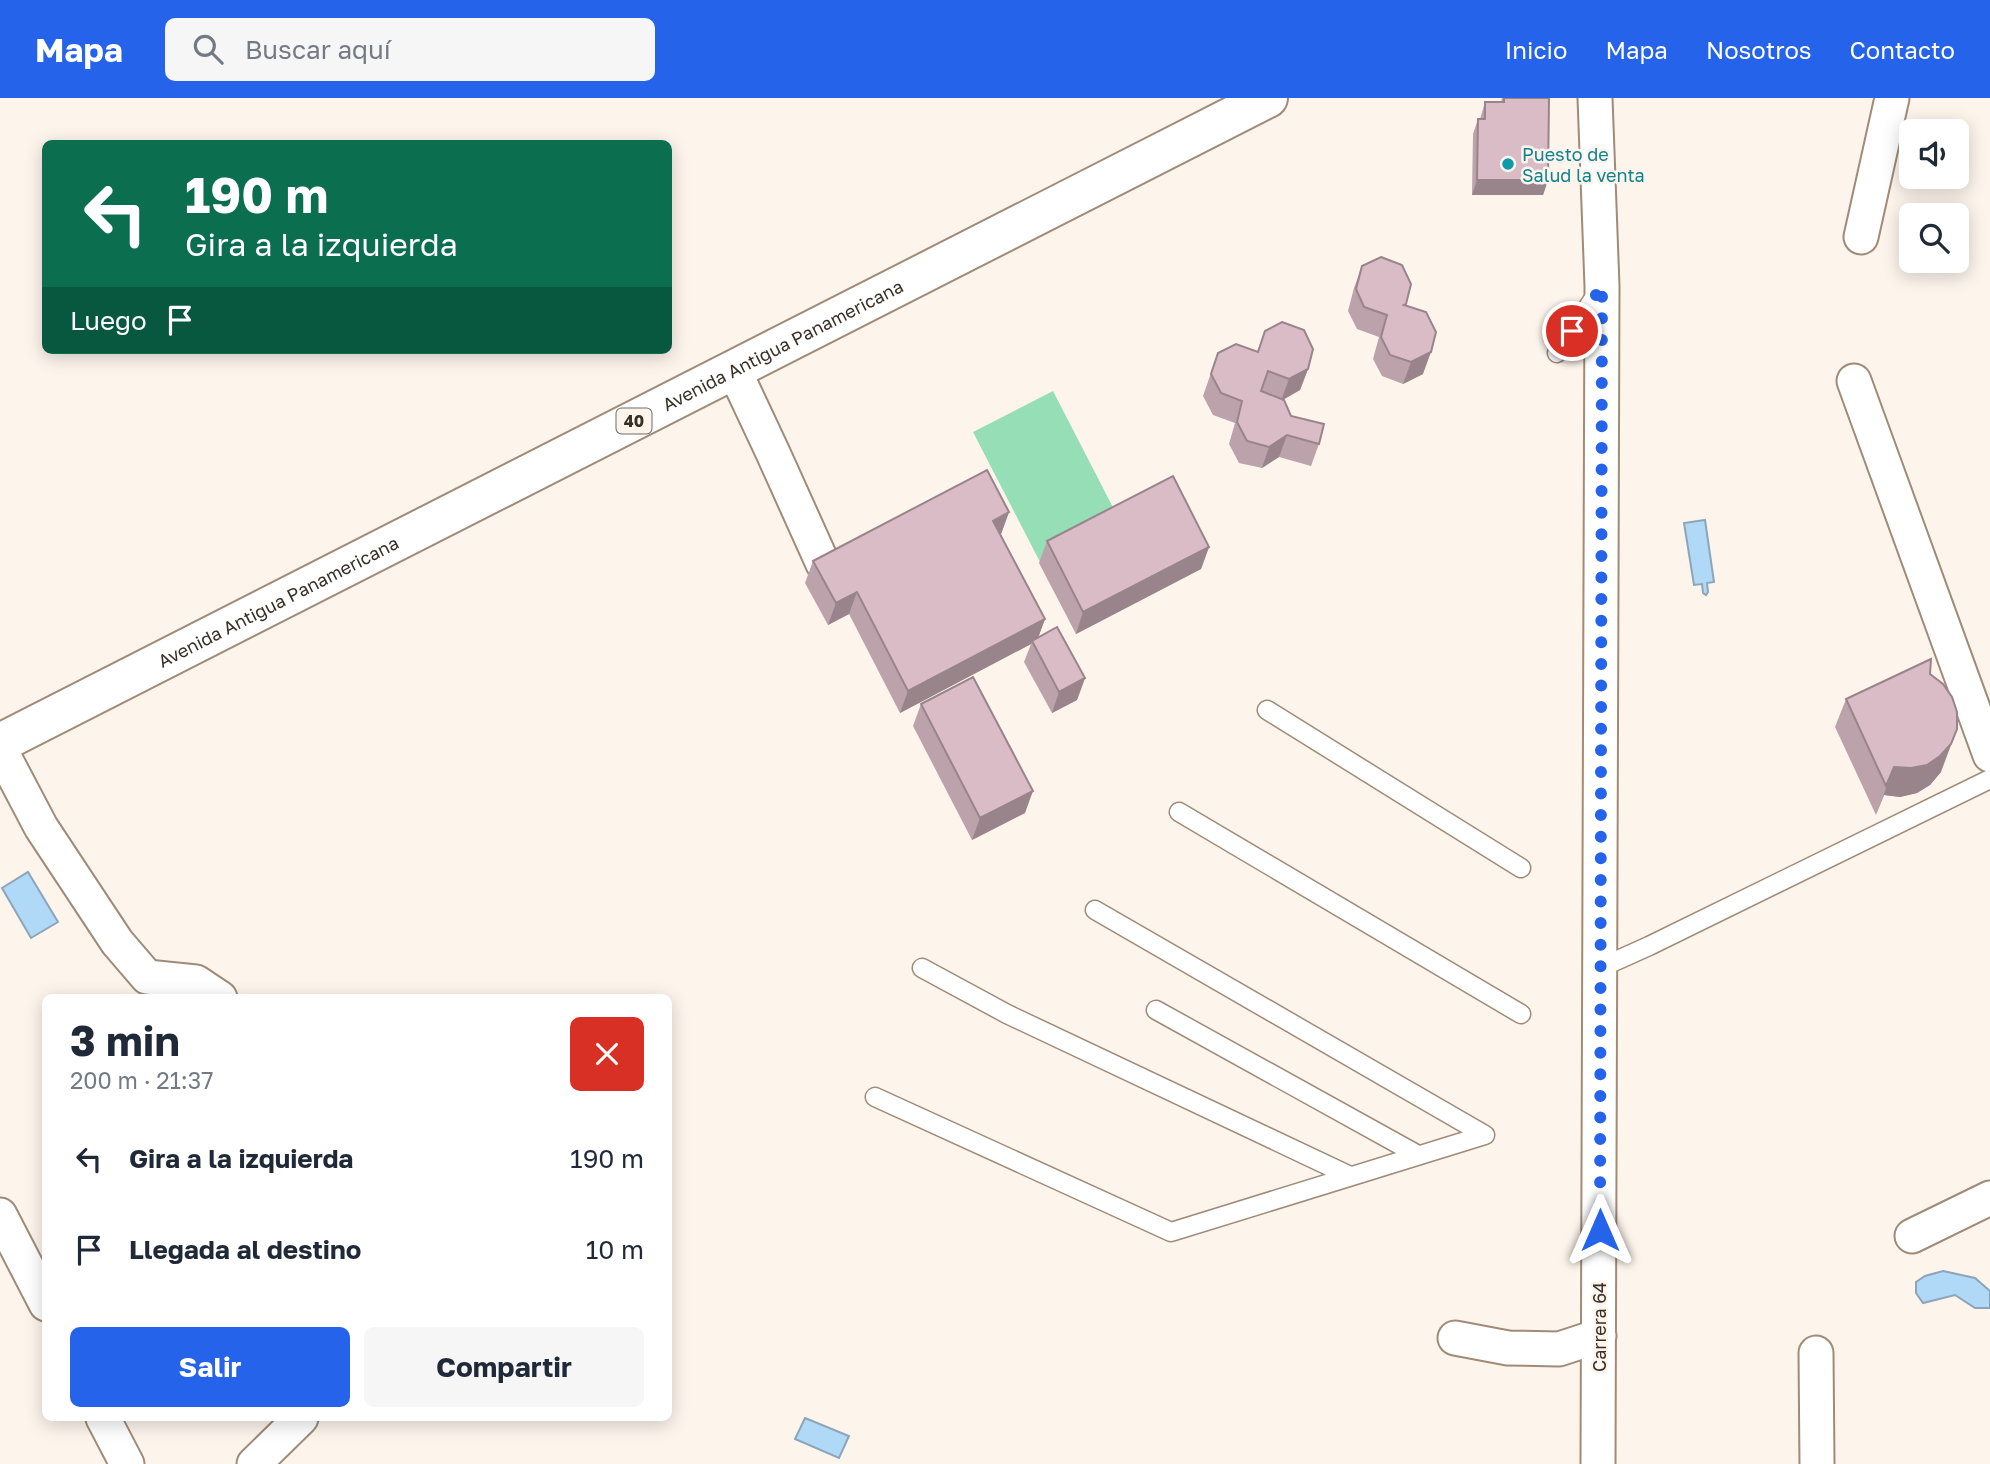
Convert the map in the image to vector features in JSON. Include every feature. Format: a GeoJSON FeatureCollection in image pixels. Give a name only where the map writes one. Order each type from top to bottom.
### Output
{"type":"FeatureCollection","features":[{"type":"Feature","properties":{"kind":"main road","name":"Avenida Antigua Panamericana"},"geometry":{"type":"LineString","coordinates":[[0,743],[1268,98]]}},
{"type":"Feature","properties":{"kind":"street","name":"Carrera 64"},"geometry":{"type":"LineString","coordinates":[[1595,98],[1602,286],[1598,1464]]}},
{"type":"Feature","properties":{"kind":"street"},"geometry":{"type":"LineString","coordinates":[[1861,237],[1892,98]]}},
{"type":"Feature","properties":{"kind":"street"},"geometry":{"type":"LineString","coordinates":[[734,370],[823,564]]}},
{"type":"Feature","properties":{"kind":"street"},"geometry":{"type":"LineString","coordinates":[[1854,381],[1990,755]]}},
{"type":"Feature","properties":{"kind":"street"},"geometry":{"type":"LineString","coordinates":[[0,749],[41,827],[117,942],[147,977],[196,982],[214,994]]}},
{"type":"Feature","properties":{"kind":"street"},"geometry":{"type":"LineString","coordinates":[[1912,1236],[1990,1198]]}},
{"type":"Feature","properties":{"kind":"street"},"geometry":{"type":"LineString","coordinates":[[0,1215],[42,1296]]}},
{"type":"Feature","properties":{"kind":"street"},"geometry":{"type":"LineString","coordinates":[[1455,1338],[1508,1349],[1559,1349],[1599,1336]]}},
{"type":"Feature","properties":{"kind":"street"},"geometry":{"type":"LineString","coordinates":[[1815,1353],[1818,1464]]}},
{"type":"Feature","properties":{"kind":"street"},"geometry":{"type":"LineString","coordinates":[[105,1421],[127,1464]]}},
{"type":"Feature","properties":{"kind":"street"},"geometry":{"type":"LineString","coordinates":[[254,1464],[298,1421]]}},
{"type":"Feature","properties":{"kind":"lane"},"geometry":{"type":"LineString","coordinates":[[1557,353],[1602,286]]}},
{"type":"Feature","properties":{"kind":"lane"},"geometry":{"type":"LineString","coordinates":[[1267,710],[1521,868]]}},
{"type":"Feature","properties":{"kind":"lane"},"geometry":{"type":"LineString","coordinates":[[1600,968],[1990,779]]}},
{"type":"Feature","properties":{"kind":"lane"},"geometry":{"type":"LineString","coordinates":[[1179,812],[1521,1014]]}},
{"type":"Feature","properties":{"kind":"lane"},"geometry":{"type":"LineString","coordinates":[[875,1097],[1171,1232],[1485,1135],[1095,910]]}},
{"type":"Feature","properties":{"kind":"lane"},"geometry":{"type":"LineString","coordinates":[[922,968],[1006,1014],[1350,1176]]}},
{"type":"Feature","properties":{"kind":"lane"},"geometry":{"type":"LineString","coordinates":[[1156,1010],[1418,1155]]}},
{"type":"Feature","properties":{"kind":"green space"},"geometry":{"type":"Polygon","coordinates":[[[1053,391],[1120,521],[1040,562],[973,432],[1053,391]]]}},
{"type":"Feature","properties":{"kind":"water"},"geometry":{"type":"Polygon","coordinates":[[[1705,520],[1714,582],[1707,583],[1706,595],[1703,593],[1702,584],[1694,585],[1684,523],[1705,520]]]}},
{"type":"Feature","properties":{"kind":"water"},"geometry":{"type":"Polygon","coordinates":[[[28,872],[58,922],[31,938],[2,888],[28,872]]]}},
{"type":"Feature","properties":{"kind":"water"},"geometry":{"type":"Polygon","coordinates":[[[1943,1271],[1975,1278],[1990,1291],[1990,1308],[1975,1308],[1955,1295],[1923,1303],[1916,1293],[1916,1282],[1925,1276],[1943,1271]]]}},
{"type":"Feature","properties":{"kind":"water"},"geometry":{"type":"Polygon","coordinates":[[[805,1418],[849,1436],[839,1458],[795,1439],[805,1418]]]}},
{"type":"Feature","properties":{"kind":"building","name":"Puesto de Salud la venta"},"geometry":{"type":"Polygon","coordinates":[[[1504,98],[1549,98],[1548,180],[1477,180],[1478,119],[1485,119],[1485,102],[1504,102],[1504,98]]]}},
{"type":"Feature","properties":{"kind":"building"},"geometry":{"type":"Polygon","coordinates":[[[1381,257],[1402,265],[1411,284],[1404,305],[1426,312],[1436,332],[1431,352],[1411,362],[1390,355],[1381,337],[1387,315],[1364,307],[1356,289],[1362,266],[1381,257]]]}},
{"type":"Feature","properties":{"kind":"building"},"geometry":{"type":"Polygon","coordinates":[[[1282,322],[1304,330],[1313,349],[1308,369],[1289,379],[1268,371],[1261,391],[1284,400],[1291,416],[1324,424],[1319,444],[1287,435],[1269,447],[1247,441],[1237,422],[1242,401],[1221,393],[1211,374],[1218,353],[1236,344],[1258,352],[1265,331],[1282,322]]]}},
{"type":"Feature","properties":{"kind":"building"},"geometry":{"type":"Polygon","coordinates":[[[987,470],[1009,512],[993,521],[1045,619],[908,691],[857,592],[836,603],[813,561],[987,470]]]}},
{"type":"Feature","properties":{"kind":"building"},"geometry":{"type":"Polygon","coordinates":[[[1173,476],[1209,547],[1083,612],[1047,541],[1173,476]]]}},
{"type":"Feature","properties":{"kind":"building"},"geometry":{"type":"Polygon","coordinates":[[[1057,627],[1085,678],[1059,692],[1032,641],[1057,627]]]}},
{"type":"Feature","properties":{"kind":"building"},"geometry":{"type":"Polygon","coordinates":[[[1931,659],[1930,674],[1943,684],[1952,697],[1957,712],[1957,729],[1951,744],[1940,756],[1927,765],[1894,767],[1886,786],[1846,699],[1931,659]]]}},
{"type":"Feature","properties":{"kind":"building"},"geometry":{"type":"Polygon","coordinates":[[[973,677],[1033,791],[980,818],[921,704],[973,677]]]}},
{"type":"Feature","properties":{"kind":"place","name":"Puesto de Salud la venta"},"geometry":{"type":"Point","coordinates":[1508,164]}},
{"type":"Feature","properties":{"kind":"route"},"geometry":{"type":"LineString","coordinates":[[1572,331],[1602,286],[1600,1230]]}}]}
